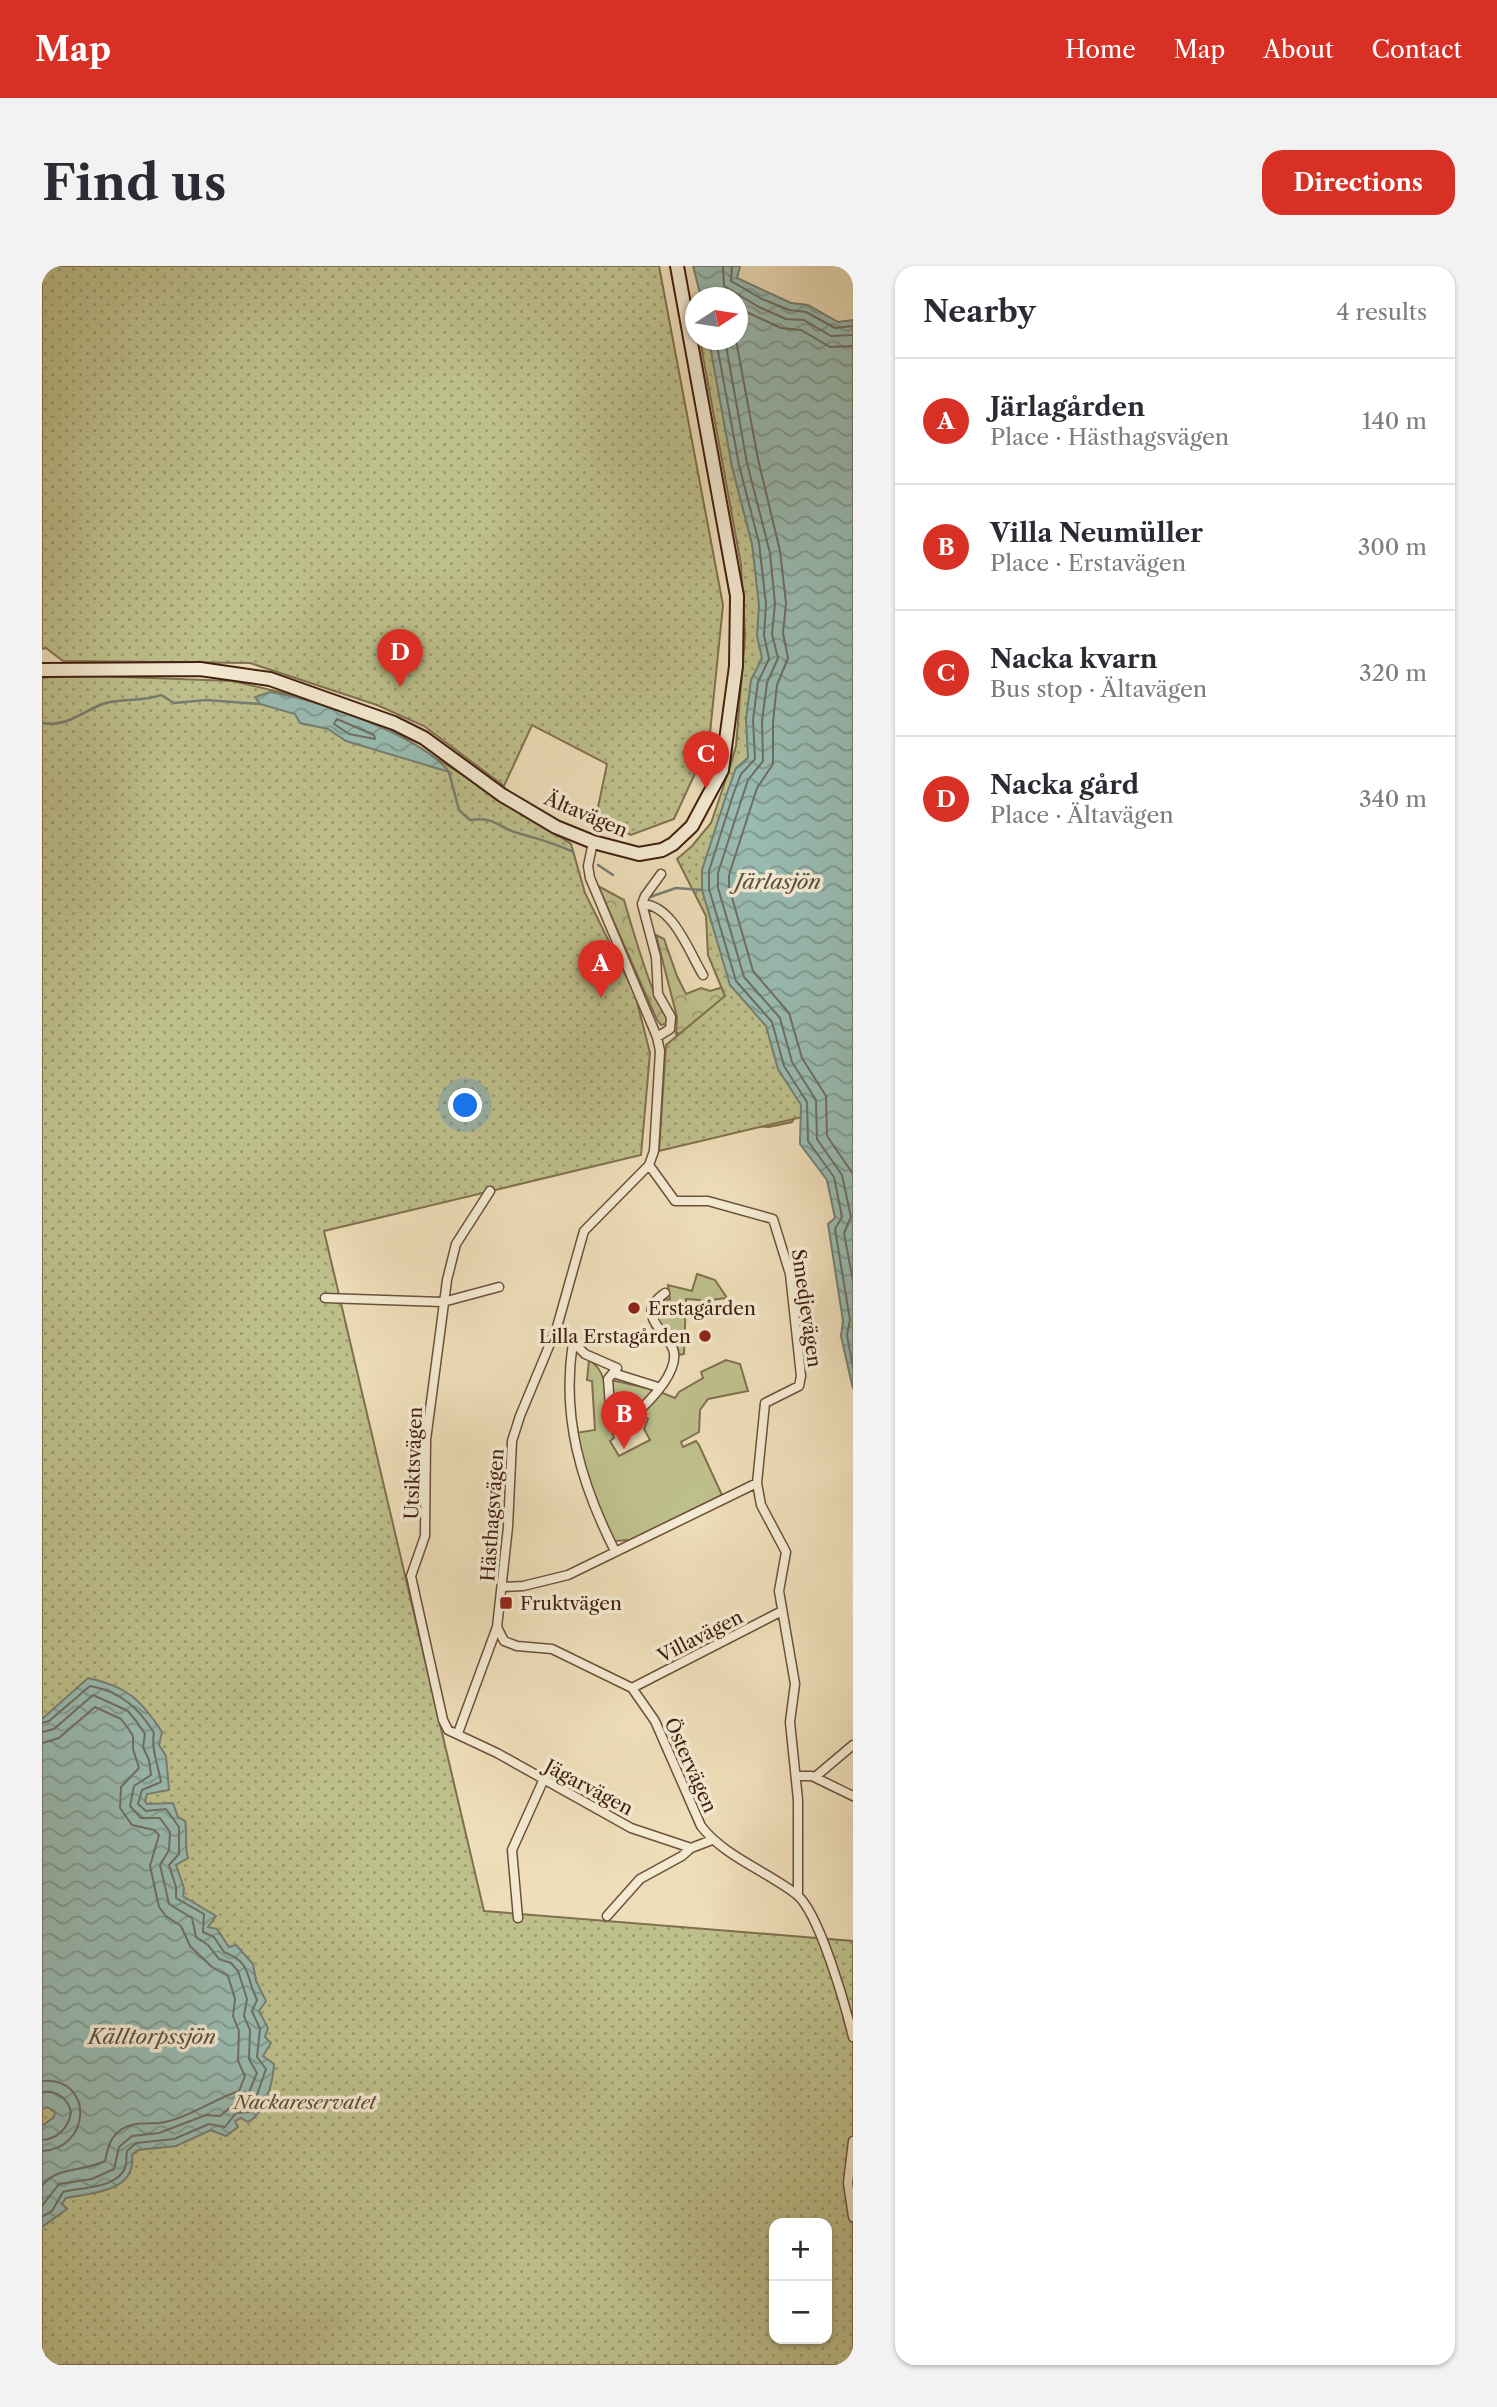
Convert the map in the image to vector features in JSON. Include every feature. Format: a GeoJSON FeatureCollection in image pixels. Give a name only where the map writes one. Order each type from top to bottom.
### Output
{"type":"FeatureCollection","features":[{"type":"Feature","properties":{"kind":"main road","name":"Ältavägen"},"geometry":{"type":"LineString","coordinates":[[42,670],[200,669],[270,679],[394,723],[424,738],[502,795],[556,827],[593,842],[639,854],[662,850],[673,844],[692,826],[706,804],[725,757],[736,666],[737,596],[677,266]]}},
{"type":"Feature","properties":{"kind":"street"},"geometry":{"type":"LineString","coordinates":[[593,842],[590,878],[657,1037],[660,1052],[656,1135],[649,1164]]}},
{"type":"Feature","properties":{"kind":"street"},"geometry":{"type":"LineString","coordinates":[[657,1037],[670,1029],[671,1017],[658,995],[656,957],[642,904],[661,874]]}},
{"type":"Feature","properties":{"kind":"street"},"geometry":{"type":"LineString","coordinates":[[642,904],[652,905],[668,916],[703,975]]}},
{"type":"Feature","properties":{"kind":"street","name":"Hästhagsvägen"},"geometry":{"type":"LineString","coordinates":[[458,1733],[497,1627],[512,1441],[554,1333],[584,1231],[649,1164]]}},
{"type":"Feature","properties":{"kind":"street","name":"Smedjevägen"},"geometry":{"type":"LineString","coordinates":[[649,1164],[675,1201],[708,1201],[773,1219],[790,1274],[800,1386],[765,1403],[757,1483],[761,1505],[786,1552],[780,1582],[782,1611],[795,1684],[790,1722],[797,1776],[798,1895]]}},
{"type":"Feature","properties":{"kind":"street","name":"Utsiktsvägen"},"geometry":{"type":"LineString","coordinates":[[458,1733],[448,1730],[443,1720],[410,1583],[425,1536],[426,1440],[443,1302],[456,1244],[490,1191]]}},
{"type":"Feature","properties":{"kind":"street"},"geometry":{"type":"LineString","coordinates":[[325,1298],[443,1302],[499,1287]]}},
{"type":"Feature","properties":{"kind":"street"},"geometry":{"type":"LineString","coordinates":[[615,1371],[608,1379],[609,1404],[611,1419],[619,1423],[629,1420],[642,1409],[671,1372],[675,1355],[672,1346],[655,1326],[653,1317],[655,1304],[665,1293]]}},
{"type":"Feature","properties":{"kind":"street"},"geometry":{"type":"LineString","coordinates":[[554,1333],[573,1342],[585,1354],[615,1371],[658,1387]]}},
{"type":"Feature","properties":{"kind":"street"},"geometry":{"type":"LineString","coordinates":[[573,1342],[570,1406],[575,1453],[580,1474],[615,1550]]}},
{"type":"Feature","properties":{"kind":"street"},"geometry":{"type":"LineString","coordinates":[[502,1587],[523,1586],[568,1575],[757,1483]]}},
{"type":"Feature","properties":{"kind":"street","name":"Villavägen"},"geometry":{"type":"LineString","coordinates":[[632,1688],[782,1611]]}},
{"type":"Feature","properties":{"kind":"street","name":"Östervägen"},"geometry":{"type":"LineString","coordinates":[[497,1627],[504,1640],[517,1646],[552,1649],[632,1688],[655,1721],[701,1826],[712,1840],[798,1895],[820,1935],[838,1982],[853,2038]]}},
{"type":"Feature","properties":{"kind":"street","name":"Jägarvägen"},"geometry":{"type":"LineString","coordinates":[[458,1733],[631,1828],[691,1848]]}},
{"type":"Feature","properties":{"kind":"street"},"geometry":{"type":"LineString","coordinates":[[815,1777],[853,1745]]}},
{"type":"Feature","properties":{"kind":"street"},"geometry":{"type":"LineString","coordinates":[[797,1776],[815,1777],[853,1796]]}},
{"type":"Feature","properties":{"kind":"street"},"geometry":{"type":"LineString","coordinates":[[518,1918],[513,1850],[543,1781]]}},
{"type":"Feature","properties":{"kind":"street"},"geometry":{"type":"LineString","coordinates":[[607,1916],[640,1880],[691,1848],[712,1840]]}},
{"type":"Feature","properties":{"kind":"street"},"geometry":{"type":"LineString","coordinates":[[853,2141],[848,2183],[853,2217]]}},
{"type":"Feature","properties":{"kind":"green space"},"geometry":{"type":"Polygon","coordinates":[[[42,266],[659,266],[723,605],[709,743],[674,819],[631,835],[596,817],[607,764],[532,725],[504,786],[424,726],[377,705],[250,663],[63,661],[46,648],[42,649],[42,266]]]}},
{"type":"Feature","properties":{"kind":"green space"},"geometry":{"type":"Polygon","coordinates":[[[702,350],[741,350],[802,1117],[659,1151],[666,1045],[725,996],[708,955],[706,916],[677,859],[711,823],[736,746],[745,636],[741,565],[702,350]]]}},
{"type":"Feature","properties":{"kind":"green space","name":"Nackareservatet"},"geometry":{"type":"Polygon","coordinates":[[[69,675],[233,681],[317,701],[392,730],[571,844],[585,893],[635,994],[650,1053],[641,1155],[324,1231],[484,1911],[853,1941],[853,2365],[42,2365],[42,678],[69,675]]]}},
{"type":"Feature","properties":{"kind":"green space"},"geometry":{"type":"Polygon","coordinates":[[[598,886],[624,900],[649,981],[667,1016],[666,1024],[661,1025],[657,1020],[598,886]]]}},
{"type":"Feature","properties":{"kind":"green space"},"geometry":{"type":"Polygon","coordinates":[[[656,935],[664,939],[686,994],[701,988],[710,991],[730,985],[801,1105],[792,1122],[769,1127],[740,1125],[678,1033],[676,1034],[677,1017],[656,935]]]}},
{"type":"Feature","properties":{"kind":"green space"},"geometry":{"type":"Polygon","coordinates":[[[697,1274],[715,1280],[727,1298],[703,1301],[701,1311],[700,1300],[686,1299],[684,1354],[678,1355],[657,1322],[656,1308],[661,1300],[670,1299],[668,1285],[692,1291],[697,1274]]]}},
{"type":"Feature","properties":{"kind":"green space"},"geometry":{"type":"Polygon","coordinates":[[[589,1360],[602,1375],[614,1438],[610,1441],[619,1456],[650,1440],[644,1429],[648,1419],[642,1415],[660,1392],[675,1398],[679,1392],[703,1378],[701,1372],[726,1360],[740,1364],[748,1391],[708,1399],[700,1410],[699,1432],[681,1442],[683,1447],[696,1441],[722,1495],[630,1540],[614,1541],[587,1480],[575,1433],[595,1430],[592,1381],[587,1380],[589,1360]]]}},
{"type":"Feature","properties":{"kind":"green space"},"geometry":{"type":"Polygon","coordinates":[[[611,1380],[651,1389],[651,1393],[631,1416],[615,1419],[612,1413],[611,1380]]]}},
{"type":"Feature","properties":{"kind":"water","name":"Järlasjön"},"geometry":{"type":"Polygon","coordinates":[[[693,266],[740,266],[737,278],[791,303],[808,305],[838,322],[853,320],[853,1389],[841,1336],[843,1321],[828,1224],[835,1218],[827,1180],[800,1144],[801,1105],[778,1069],[766,1026],[730,985],[702,890],[702,870],[727,793],[736,768],[748,758],[746,719],[751,680],[762,658],[757,636],[759,605],[752,544],[732,467],[711,350],[748,350],[748,287],[698,287],[693,266]]]}},
{"type":"Feature","properties":{"kind":"water"},"geometry":{"type":"Polygon","coordinates":[[[270,692],[313,702],[366,721],[416,745],[449,772],[346,741],[328,729],[300,723],[295,714],[260,704],[255,697],[270,692]]]}},
{"type":"Feature","properties":{"kind":"water","name":"Källtorpssjön"},"geometry":{"type":"Polygon","coordinates":[[[88,1678],[113,1685],[132,1696],[162,1732],[159,1745],[166,1756],[169,1790],[147,1794],[145,1801],[147,1804],[173,1803],[178,1817],[185,1821],[188,1858],[176,1865],[184,1888],[183,1896],[216,1916],[208,1927],[217,1929],[229,1947],[236,1945],[253,1964],[256,1981],[266,2001],[259,2011],[268,2028],[265,2037],[271,2043],[263,2056],[274,2064],[267,2097],[254,2118],[248,2122],[241,2118],[235,2121],[238,2127],[226,2136],[211,2130],[176,2146],[138,2150],[132,2155],[132,2167],[120,2184],[99,2192],[66,2198],[62,2204],[67,2209],[42,2227],[42,2126],[54,2117],[55,2112],[47,2107],[42,2109],[42,1719],[88,1678]]]}},
{"type":"Feature","properties":{"kind":"waterway"},"geometry":{"type":"LineString","coordinates":[[42,723],[51,724],[72,719],[107,703],[161,695],[174,703],[206,700],[260,704]]}},
{"type":"Feature","properties":{"kind":"waterway"},"geometry":{"type":"LineString","coordinates":[[449,772],[459,810],[470,820],[492,821],[514,832],[573,852]]}},
{"type":"Feature","properties":{"kind":"waterway"},"geometry":{"type":"LineString","coordinates":[[598,865],[613,875]]}},
{"type":"Feature","properties":{"kind":"waterway"},"geometry":{"type":"LineString","coordinates":[[650,897],[676,888],[702,890]]}},
{"type":"Feature","properties":{"kind":"place","name":"Nacka gård"},"geometry":{"type":"Point","coordinates":[400,687]}},
{"type":"Feature","properties":{"kind":"place","name":"Nacka kvarn"},"geometry":{"type":"Point","coordinates":[706,789]}},
{"type":"Feature","properties":{"kind":"place","name":"Järlagården"},"geometry":{"type":"Point","coordinates":[601,998]}},
{"type":"Feature","properties":{"kind":"place","name":"Erstagården"},"geometry":{"type":"Point","coordinates":[634,1308]}},
{"type":"Feature","properties":{"kind":"place","name":"Lilla Erstagården"},"geometry":{"type":"Point","coordinates":[705,1336]}},
{"type":"Feature","properties":{"kind":"place","name":"Villa Neumüller"},"geometry":{"type":"Point","coordinates":[624,1449]}},
{"type":"Feature","properties":{"kind":"place","name":"Fruktvägen"},"geometry":{"type":"Point","coordinates":[506,1603]}}]}
